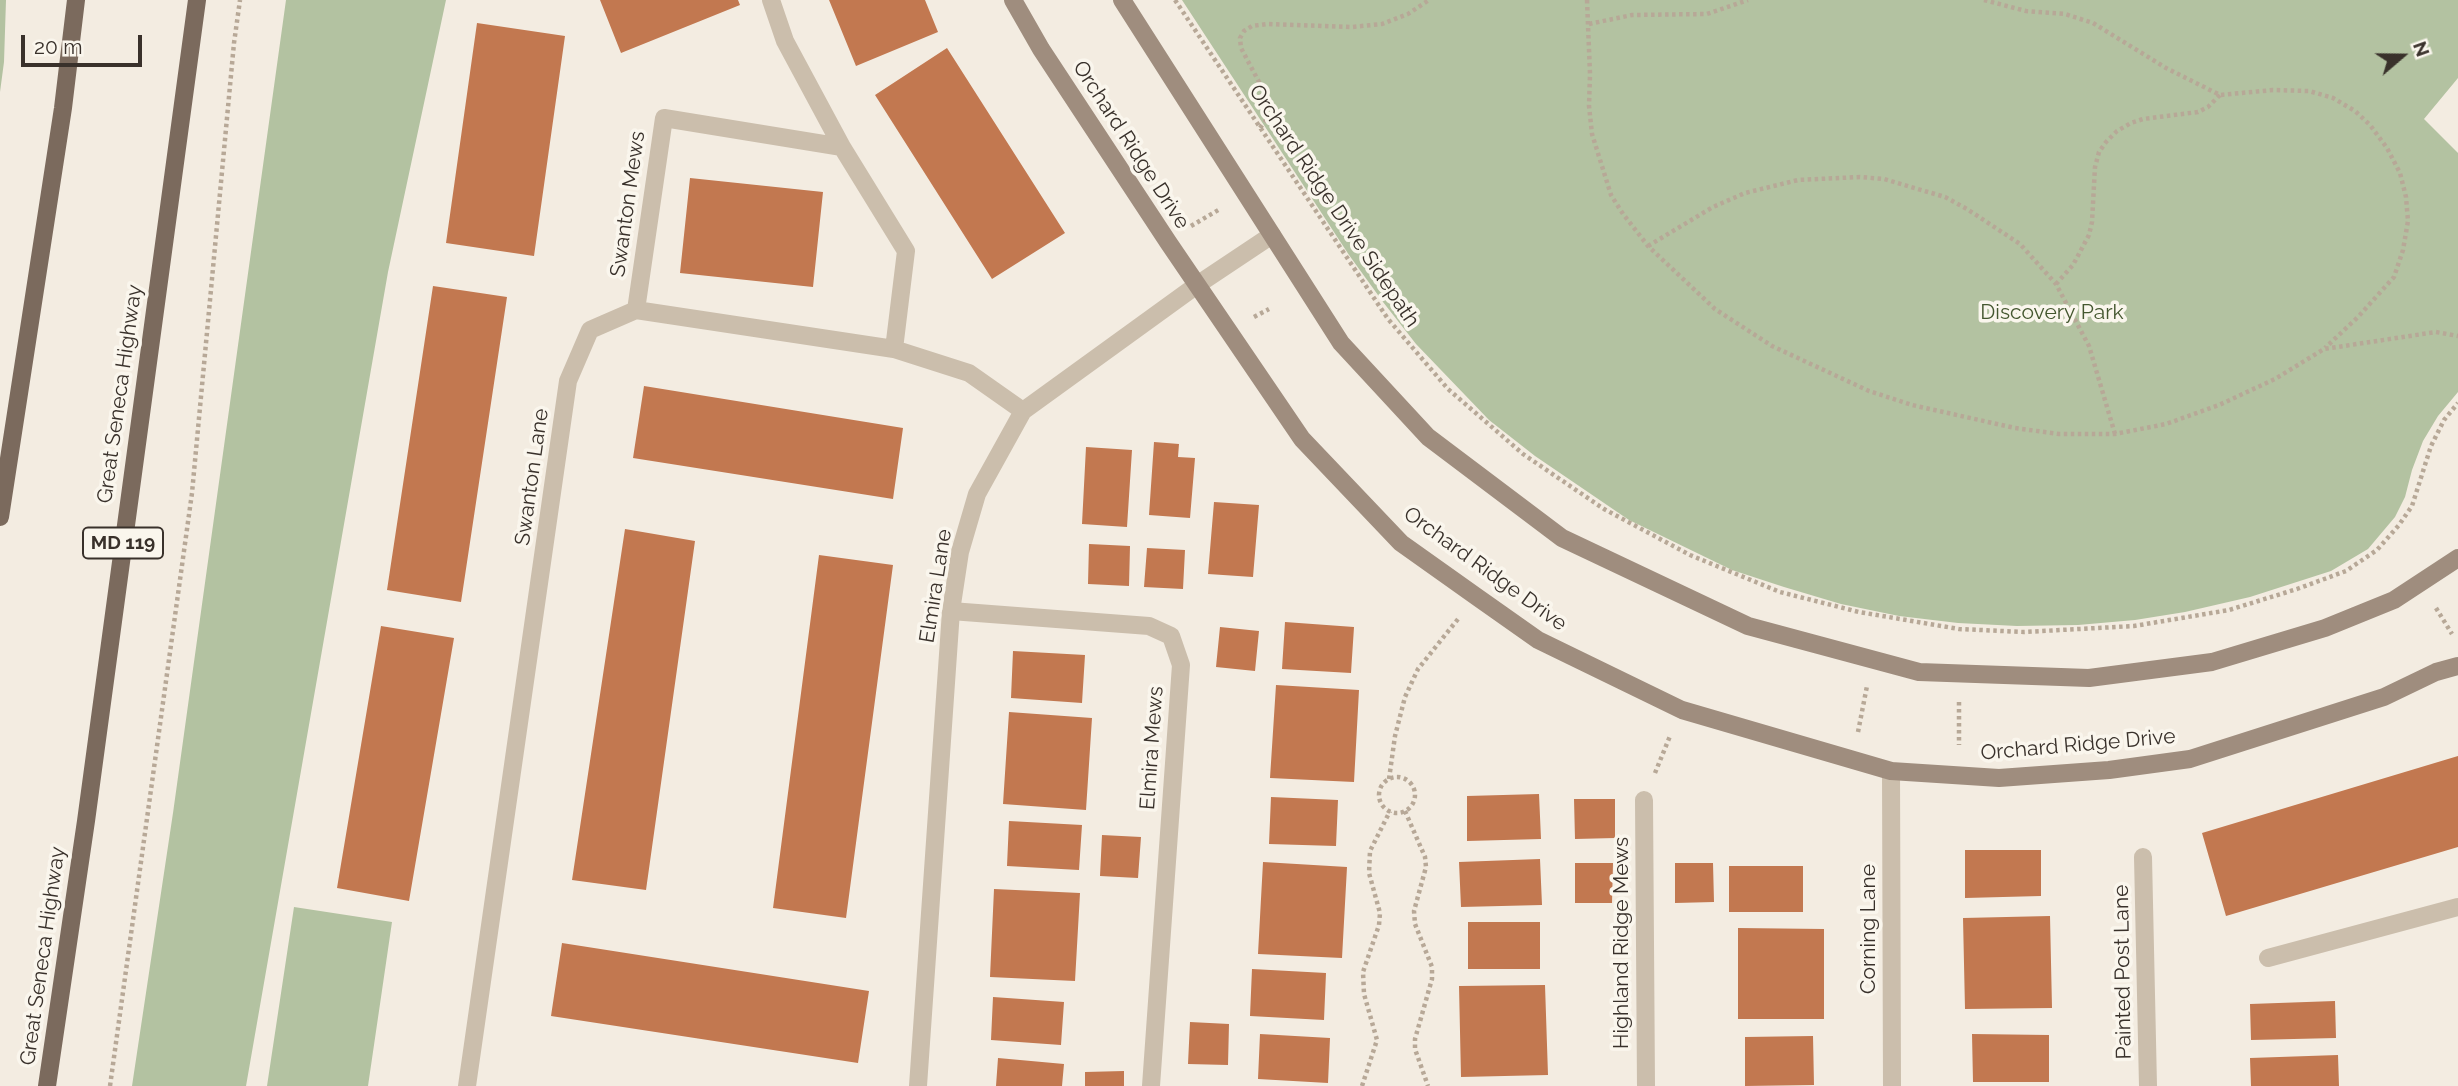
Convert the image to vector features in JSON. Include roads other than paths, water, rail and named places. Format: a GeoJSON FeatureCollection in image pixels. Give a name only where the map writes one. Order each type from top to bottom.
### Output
{"type":"FeatureCollection","features":[{"type":"Feature","properties":{"kind":"main road"},"geometry":{"type":"LineString","coordinates":[[0,517],[63,108],[76,0]]}},
{"type":"Feature","properties":{"kind":"main road","name":"Great Seneca Highway"},"geometry":{"type":"LineString","coordinates":[[47,1086],[86,821],[197,0]]}},
{"type":"Feature","properties":{"kind":"street"},"geometry":{"type":"LineString","coordinates":[[771,0],[785,41],[842,147],[906,251],[894,349]]}},
{"type":"Feature","properties":{"kind":"street","name":"Orchard Ridge Drive"},"geometry":{"type":"LineString","coordinates":[[1013,0],[1041,49],[1302,439],[1401,543],[1538,640],[1682,710],[1891,771],[1999,778],[2109,770],[2190,759],[2384,697],[2436,672],[2458,666]]}},
{"type":"Feature","properties":{"kind":"street"},"geometry":{"type":"LineString","coordinates":[[1122,0],[1341,343],[1428,437],[1562,538],[1748,626],[1919,672],[2089,678],[2212,662],[2325,628],[2394,600],[2458,558]]}},
{"type":"Feature","properties":{"kind":"street","name":"Swanton Mews"},"geometry":{"type":"LineString","coordinates":[[636,310],[664,118],[842,147]]}},
{"type":"Feature","properties":{"kind":"street","name":"Elmira Lane"},"geometry":{"type":"LineString","coordinates":[[918,1086],[951,611],[960,552],[977,494],[1023,411],[1197,285],[1272,235]]}},
{"type":"Feature","properties":{"kind":"street"},"geometry":{"type":"LineString","coordinates":[[636,310],[894,349],[970,373],[1023,411]]}},
{"type":"Feature","properties":{"kind":"street","name":"Swanton Lane"},"geometry":{"type":"LineString","coordinates":[[467,1086],[568,381],[590,330],[636,310]]}},
{"type":"Feature","properties":{"kind":"street","name":"Elmira Mews"},"geometry":{"type":"LineString","coordinates":[[951,611],[1149,626],[1171,636],[1181,665],[1152,1086]]}},
{"type":"Feature","properties":{"kind":"street","name":"Corning Lane"},"geometry":{"type":"LineString","coordinates":[[1891,771],[1892,1086]]}},
{"type":"Feature","properties":{"kind":"street","name":"Highland Ridge Mews"},"geometry":{"type":"LineString","coordinates":[[1644,800],[1646,1086]]}},
{"type":"Feature","properties":{"kind":"street","name":"Painted Post Lane"},"geometry":{"type":"LineString","coordinates":[[2143,857],[2148,1086]]}},
{"type":"Feature","properties":{"kind":"street"},"geometry":{"type":"LineString","coordinates":[[2268,958],[2458,907]]}},
{"type":"Feature","properties":{"kind":"park label","name":"Discovery Park"},"geometry":{"type":"Point","coordinates":[2052,313]}}]}
